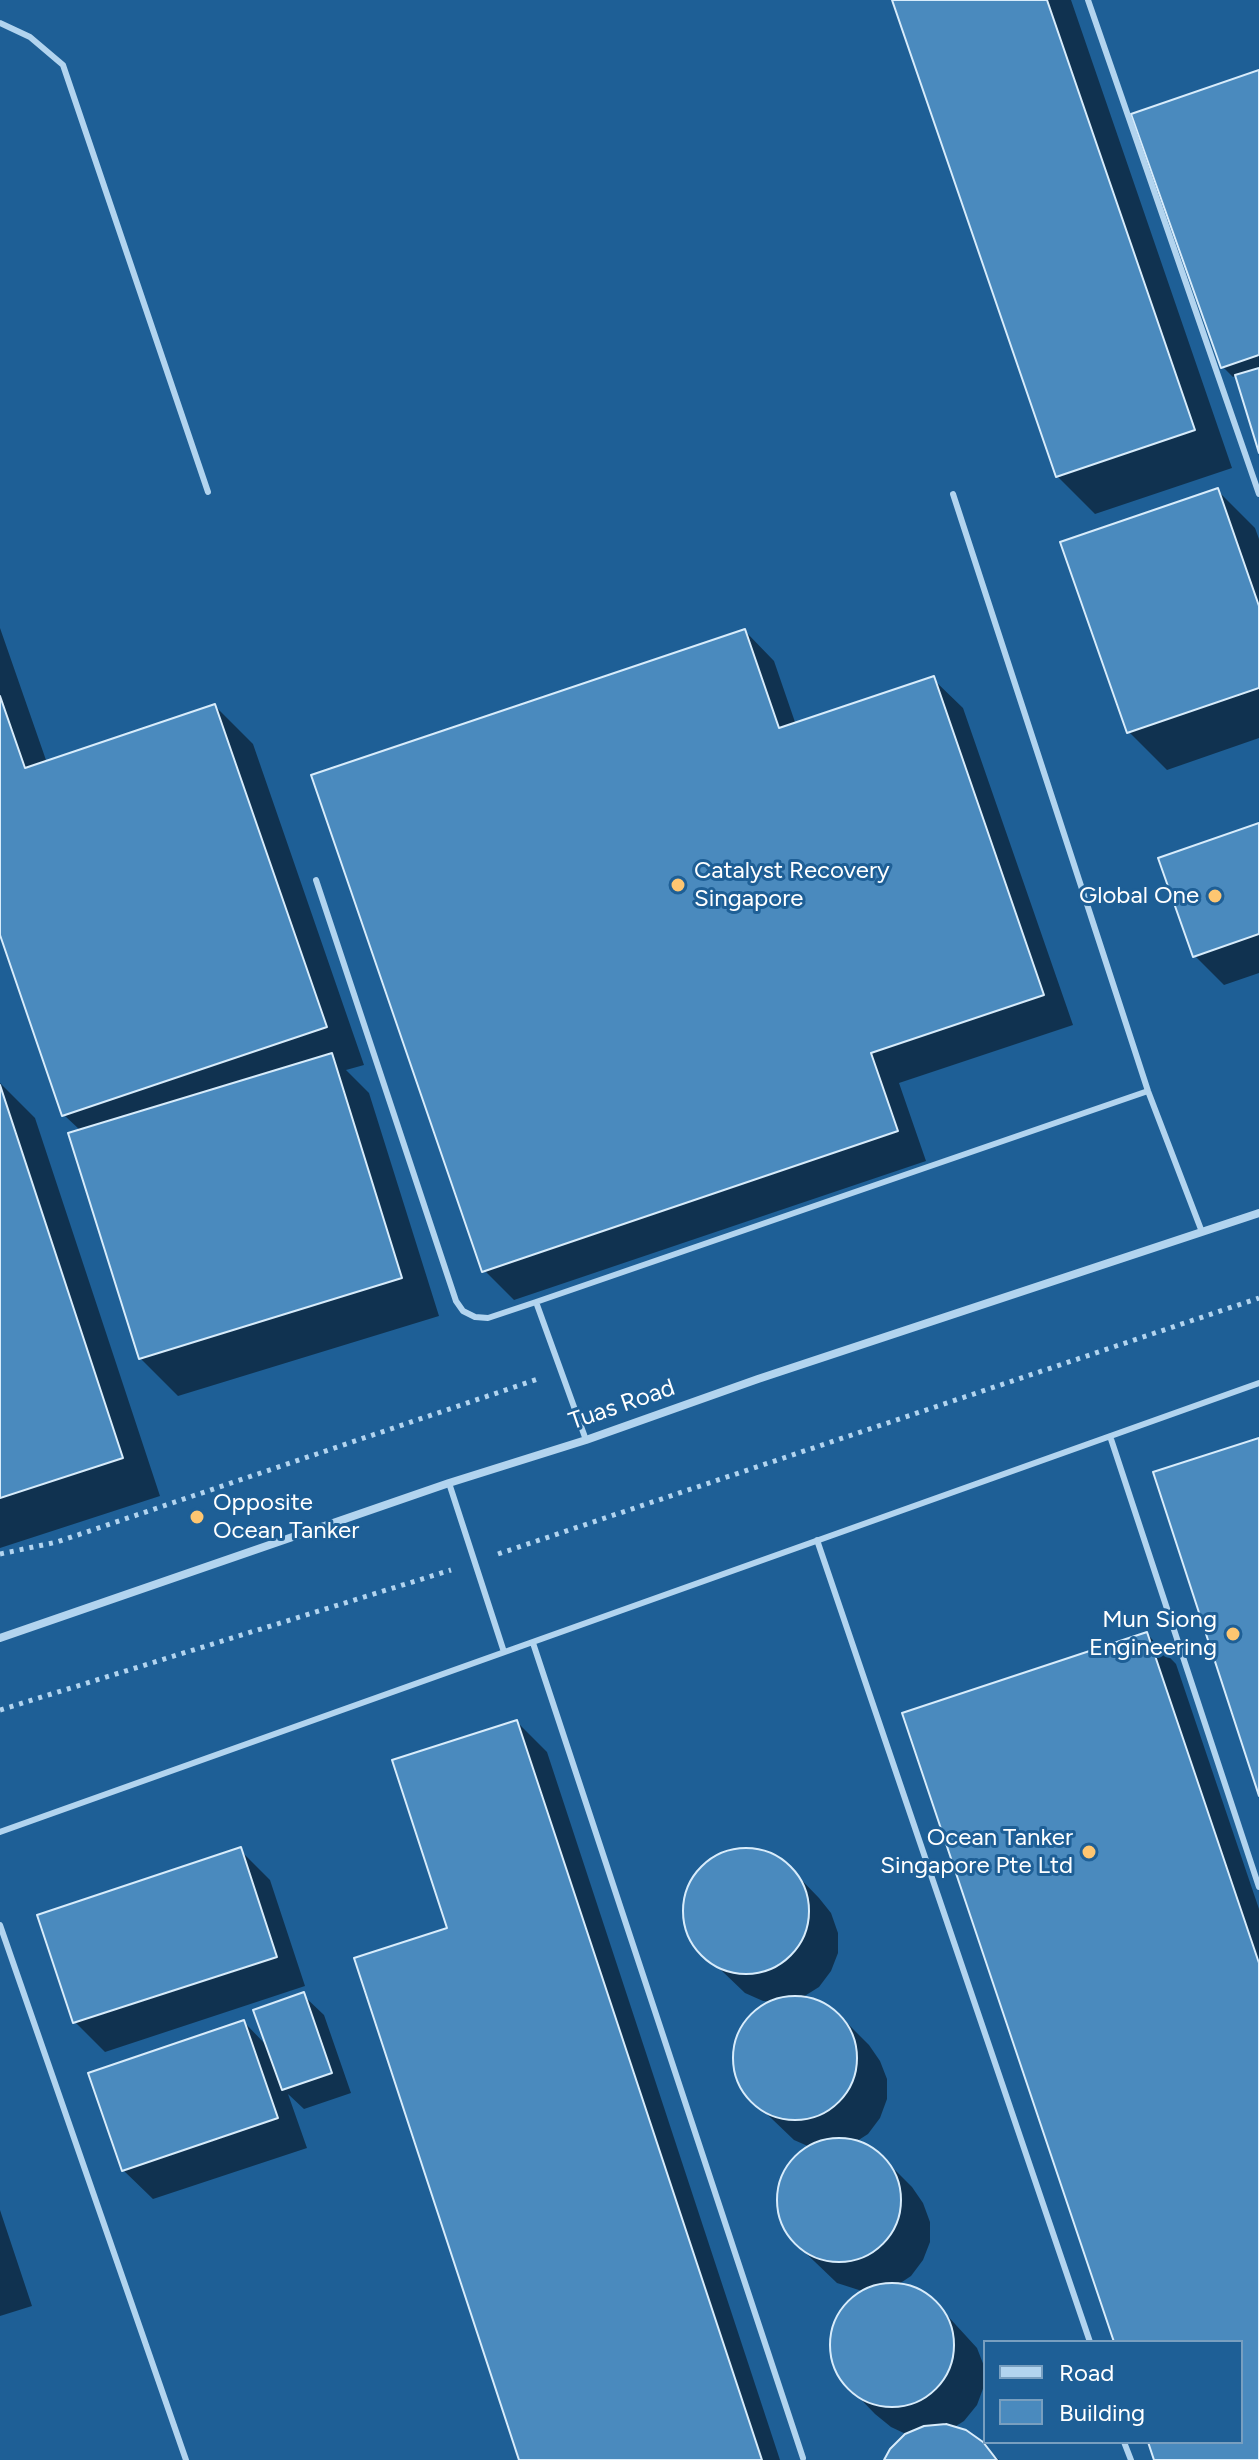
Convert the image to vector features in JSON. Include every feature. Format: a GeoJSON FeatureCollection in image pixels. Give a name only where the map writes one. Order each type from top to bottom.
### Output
{"type":"FeatureCollection","features":[{"type":"Feature","properties":{"kind":"street","name":"Tuas Road"},"geometry":{"type":"LineString","coordinates":[[0,1638],[449,1483],[586,1440],[758,1379],[1259,1213]]}},
{"type":"Feature","properties":{"kind":"lane"},"geometry":{"type":"LineString","coordinates":[[1088,0],[1259,494]]}},
{"type":"Feature","properties":{"kind":"lane"},"geometry":{"type":"LineString","coordinates":[[0,23],[30,37],[63,65],[208,492]]}},
{"type":"Feature","properties":{"kind":"lane"},"geometry":{"type":"LineString","coordinates":[[953,494],[1148,1091],[1202,1232]]}},
{"type":"Feature","properties":{"kind":"lane"},"geometry":{"type":"LineString","coordinates":[[316,880],[456,1301],[463,1311],[488,1318],[1148,1091]]}},
{"type":"Feature","properties":{"kind":"lane"},"geometry":{"type":"LineString","coordinates":[[536,1302],[586,1440]]}},
{"type":"Feature","properties":{"kind":"lane"},"geometry":{"type":"LineString","coordinates":[[0,1832],[1259,1383]]}},
{"type":"Feature","properties":{"kind":"lane"},"geometry":{"type":"LineString","coordinates":[[1110,1436],[1259,1887]]}},
{"type":"Feature","properties":{"kind":"lane"},"geometry":{"type":"LineString","coordinates":[[449,1483],[504,1652]]}},
{"type":"Feature","properties":{"kind":"lane"},"geometry":{"type":"LineString","coordinates":[[817,1540],[1089,2340]]}},
{"type":"Feature","properties":{"kind":"lane"},"geometry":{"type":"LineString","coordinates":[[533,1643],[803,2458]]}},
{"type":"Feature","properties":{"kind":"lane"},"geometry":{"type":"LineString","coordinates":[[0,1925],[186,2460]]}},
{"type":"Feature","properties":{"kind":"path"},"geometry":{"type":"LineString","coordinates":[[0,1710],[474,1562],[1259,1298]]}},
{"type":"Feature","properties":{"kind":"path"},"geometry":{"type":"LineString","coordinates":[[0,1554],[57,1542],[562,1371]]}},
{"type":"Feature","properties":{"kind":"building"},"geometry":{"type":"Polygon","coordinates":[[[892,0],[1047,0],[1195,430],[1056,477],[892,0]]]}},
{"type":"Feature","properties":{"kind":"building"},"geometry":{"type":"Polygon","coordinates":[[[1259,70],[1259,355],[1221,368],[1131,114],[1259,70]]]}},
{"type":"Feature","properties":{"kind":"building"},"geometry":{"type":"Polygon","coordinates":[[[1259,368],[1259,453],[1235,375],[1259,368]]]}},
{"type":"Feature","properties":{"kind":"building"},"geometry":{"type":"Polygon","coordinates":[[[1218,488],[1259,606],[1259,688],[1127,733],[1060,542],[1218,488]]]}},
{"type":"Feature","properties":{"kind":"building","name":"Catalyst Recovery Singapore"},"geometry":{"type":"Polygon","coordinates":[[[745,629],[779,728],[934,676],[1044,995],[871,1053],[898,1131],[482,1272],[311,775],[745,629]]]}},
{"type":"Feature","properties":{"kind":"building"},"geometry":{"type":"Polygon","coordinates":[[[0,696],[25,768],[215,704],[327,1027],[62,1116],[0,935],[0,696]]]}},
{"type":"Feature","properties":{"kind":"building","name":"Global One"},"geometry":{"type":"Polygon","coordinates":[[[1259,823],[1259,934],[1193,957],[1158,858],[1259,823]]]}},
{"type":"Feature","properties":{"kind":"building"},"geometry":{"type":"Polygon","coordinates":[[[332,1053],[402,1278],[139,1359],[68,1133],[332,1053]]]}},
{"type":"Feature","properties":{"kind":"building"},"geometry":{"type":"Polygon","coordinates":[[[0,1085],[123,1458],[0,1498],[0,1085]]]}},
{"type":"Feature","properties":{"kind":"building","name":"Mun Siong Engineering"},"geometry":{"type":"Polygon","coordinates":[[[1259,1438],[1259,1796],[1153,1472],[1259,1438]]]}},
{"type":"Feature","properties":{"kind":"building"},"geometry":{"type":"Polygon","coordinates":[[[1147,1632],[1259,1963],[1259,2460],[1154,2460],[1149,2444],[1243,2444],[1243,2340],[1113,2340],[902,1713],[1147,1632]]]}},
{"type":"Feature","properties":{"kind":"building"},"geometry":{"type":"Polygon","coordinates":[[[517,1720],[762,2460],[519,2460],[354,1958],[447,1928],[392,1760],[517,1720]]]}},
{"type":"Feature","properties":{"kind":"building"},"geometry":{"type":"Polygon","coordinates":[[[241,1847],[277,1957],[73,2023],[37,1915],[241,1847]]]}},
{"type":"Feature","properties":{"kind":"building"},"geometry":{"type":"Polygon","coordinates":[[[746,1848],[770,1853],[790,1867],[804,1887],[809,1911],[804,1935],[790,1955],[770,1969],[746,1974],[722,1969],[702,1955],[688,1935],[683,1911],[688,1887],[702,1867],[722,1853],[746,1848]]]}},
{"type":"Feature","properties":{"kind":"building"},"geometry":{"type":"Polygon","coordinates":[[[304,1992],[332,2073],[282,2090],[253,2010],[304,1992]]]}},
{"type":"Feature","properties":{"kind":"building"},"geometry":{"type":"Polygon","coordinates":[[[795,1996],[819,2000],[839,2014],[853,2034],[857,2058],[853,2082],[839,2102],[819,2116],[795,2120],[771,2116],[751,2102],[737,2082],[733,2058],[737,2034],[751,2014],[771,2000],[795,1996]]]}},
{"type":"Feature","properties":{"kind":"building"},"geometry":{"type":"Polygon","coordinates":[[[244,2020],[278,2118],[122,2171],[88,2073],[244,2020]]]}},
{"type":"Feature","properties":{"kind":"building"},"geometry":{"type":"Polygon","coordinates":[[[839,2138],[863,2142],[883,2156],[897,2176],[901,2200],[897,2224],[883,2244],[863,2258],[839,2262],[815,2258],[795,2244],[781,2224],[777,2200],[781,2176],[795,2156],[815,2142],[839,2138]]]}},
{"type":"Feature","properties":{"kind":"building"},"geometry":{"type":"Polygon","coordinates":[[[892,2283],[916,2287],[936,2301],[950,2321],[954,2345],[950,2369],[936,2389],[916,2403],[892,2407],[868,2403],[848,2389],[834,2369],[830,2345],[834,2321],[848,2301],[868,2287],[892,2283]]]}},
{"type":"Feature","properties":{"kind":"building"},"geometry":{"type":"Polygon","coordinates":[[[946,2424],[966,2430],[983,2442],[997,2460],[884,2460],[905,2434],[924,2426],[946,2424]]]}},
{"type":"Feature","properties":{"kind":"place","name":"Catalyst Recovery Singapore"},"geometry":{"type":"Point","coordinates":[678,885]}},
{"type":"Feature","properties":{"kind":"place","name":"Global One"},"geometry":{"type":"Point","coordinates":[1215,896]}},
{"type":"Feature","properties":{"kind":"place","name":"Opposite Ocean Tanker"},"geometry":{"type":"Point","coordinates":[197,1517]}},
{"type":"Feature","properties":{"kind":"place","name":"Mun Siong Engineering"},"geometry":{"type":"Point","coordinates":[1233,1634]}},
{"type":"Feature","properties":{"kind":"place","name":"Ocean Tanker Singapore Pte Ltd"},"geometry":{"type":"Point","coordinates":[1089,1852]}}]}
